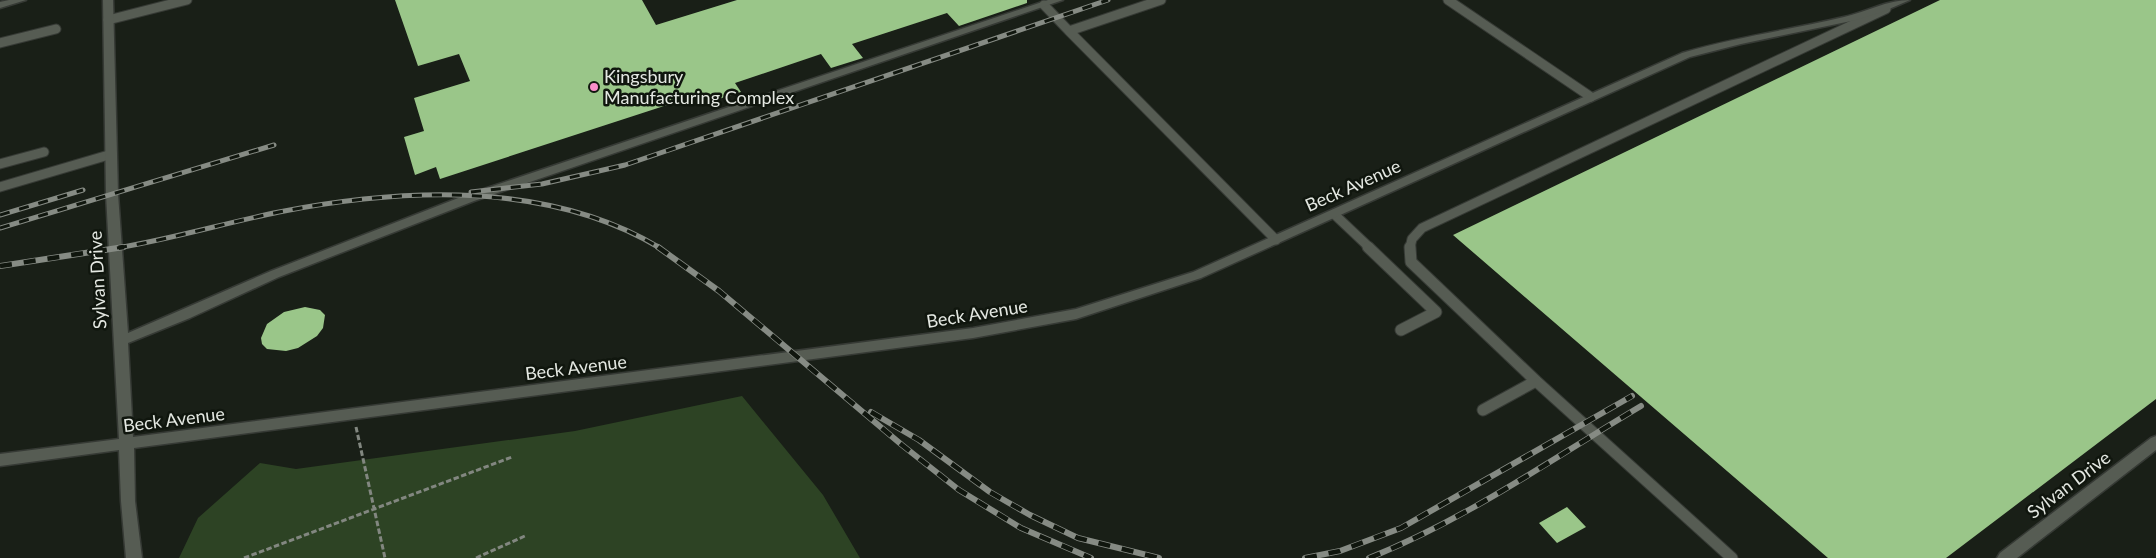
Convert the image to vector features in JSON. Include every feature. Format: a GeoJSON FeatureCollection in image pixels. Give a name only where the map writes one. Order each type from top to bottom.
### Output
{"type":"FeatureCollection","features":[{"type":"Feature","properties":{"kind":"street"},"geometry":{"type":"LineString","coordinates":[[0,5],[21,0]]}},
{"type":"Feature","properties":{"kind":"street","name":"Sylvan Drive"},"geometry":{"type":"LineString","coordinates":[[108,0],[112,154],[128,501],[134,558]]}},
{"type":"Feature","properties":{"kind":"street"},"geometry":{"type":"LineString","coordinates":[[121,341],[327,253],[470,198],[1058,0]]}},
{"type":"Feature","properties":{"kind":"street","name":"Beck Avenue"},"geometry":{"type":"LineString","coordinates":[[0,460],[973,333],[1042,321],[1124,300],[1197,275],[1686,55],[1714,46],[1848,19],[1900,2]]}},
{"type":"Feature","properties":{"kind":"street","name":"Sylvan Drive"},"geometry":{"type":"LineString","coordinates":[[2005,558],[2156,442]]}},
{"type":"Feature","properties":{"kind":"lane"},"geometry":{"type":"LineString","coordinates":[[108,20],[187,0]]}},
{"type":"Feature","properties":{"kind":"lane"},"geometry":{"type":"LineString","coordinates":[[1069,31],[1160,0]]}},
{"type":"Feature","properties":{"kind":"lane"},"geometry":{"type":"LineString","coordinates":[[1448,0],[1591,97]]}},
{"type":"Feature","properties":{"kind":"lane"},"geometry":{"type":"LineString","coordinates":[[1732,558],[1536,381],[1411,262],[1408,250],[1411,238],[1422,228],[1900,2]]}},
{"type":"Feature","properties":{"kind":"lane"},"geometry":{"type":"LineString","coordinates":[[1044,4],[1276,240]]}},
{"type":"Feature","properties":{"kind":"lane"},"geometry":{"type":"LineString","coordinates":[[0,44],[56,29]]}},
{"type":"Feature","properties":{"kind":"lane"},"geometry":{"type":"LineString","coordinates":[[0,164],[44,152]]}},
{"type":"Feature","properties":{"kind":"lane"},"geometry":{"type":"LineString","coordinates":[[0,187],[112,154]]}},
{"type":"Feature","properties":{"kind":"lane"},"geometry":{"type":"LineString","coordinates":[[1334,214],[1436,312],[1401,330]]}},
{"type":"Feature","properties":{"kind":"lane"},"geometry":{"type":"LineString","coordinates":[[1483,410],[1536,381]]}},
{"type":"Feature","properties":{"kind":"path"},"geometry":{"type":"LineString","coordinates":[[353,414],[385,558]]}},
{"type":"Feature","properties":{"kind":"path"},"geometry":{"type":"LineString","coordinates":[[244,558],[512,457]]}},
{"type":"Feature","properties":{"kind":"path"},"geometry":{"type":"LineString","coordinates":[[476,558],[527,536]]}},
{"type":"Feature","properties":{"kind":"green space"},"geometry":{"type":"Polygon","coordinates":[[[742,396],[823,495],[860,558],[179,558],[198,518],[260,463],[296,469],[575,431],[742,396]]]}},
{"type":"Feature","properties":{"kind":"building","name":"Kingsbury Manufacturing Complex"},"geometry":{"type":"Polygon","coordinates":[[[395,0],[642,0],[656,25],[737,0],[1027,0],[1027,3],[959,26],[947,13],[852,44],[863,58],[831,68],[821,54],[735,83],[741,92],[706,103],[701,94],[440,179],[436,167],[415,175],[404,137],[424,131],[414,98],[470,81],[459,54],[418,66],[395,0]]]}},
{"type":"Feature","properties":{"kind":"building"},"geometry":{"type":"Polygon","coordinates":[[[1940,0],[2156,0],[2156,399],[1946,558],[1828,558],[1453,235],[1940,0]]]}},
{"type":"Feature","properties":{"kind":"building"},"geometry":{"type":"Polygon","coordinates":[[[305,307],[320,310],[325,315],[323,328],[317,336],[298,348],[286,351],[267,349],[262,344],[261,338],[267,324],[284,312],[305,307]]]}},
{"type":"Feature","properties":{"kind":"building"},"geometry":{"type":"Polygon","coordinates":[[[1567,507],[1586,527],[1557,543],[1539,523],[1567,507]]]}},
{"type":"Feature","properties":{"kind":"railway"},"geometry":{"type":"LineString","coordinates":[[471,192],[542,184],[625,165],[1108,0]]}},
{"type":"Feature","properties":{"kind":"railway"},"geometry":{"type":"LineString","coordinates":[[0,228],[274,145]]}},
{"type":"Feature","properties":{"kind":"railway"},"geometry":{"type":"LineString","coordinates":[[0,215],[83,190]]}},
{"type":"Feature","properties":{"kind":"railway"},"geometry":{"type":"LineString","coordinates":[[117,248],[279,212],[375,198],[424,195],[474,196],[523,201],[571,211],[617,226],[660,248]]}},
{"type":"Feature","properties":{"kind":"railway"},"geometry":{"type":"LineString","coordinates":[[0,266],[124,247]]}},
{"type":"Feature","properties":{"kind":"railway"},"geometry":{"type":"LineString","coordinates":[[658,247],[719,291],[902,445],[959,490],[1021,528],[1091,558]]}},
{"type":"Feature","properties":{"kind":"railway"},"geometry":{"type":"LineString","coordinates":[[1305,558],[1340,551],[1401,528],[1632,396]]}},
{"type":"Feature","properties":{"kind":"railway"},"geometry":{"type":"LineString","coordinates":[[1369,558],[1405,543],[1474,507],[1641,406]]}},
{"type":"Feature","properties":{"kind":"railway"},"geometry":{"type":"LineString","coordinates":[[871,412],[919,440],[990,492],[1030,515],[1078,538],[1159,558]]}},
{"type":"Feature","properties":{"kind":"place","name":"Kingsbury Manufacturing Complex"},"geometry":{"type":"Point","coordinates":[594,87]}}]}
